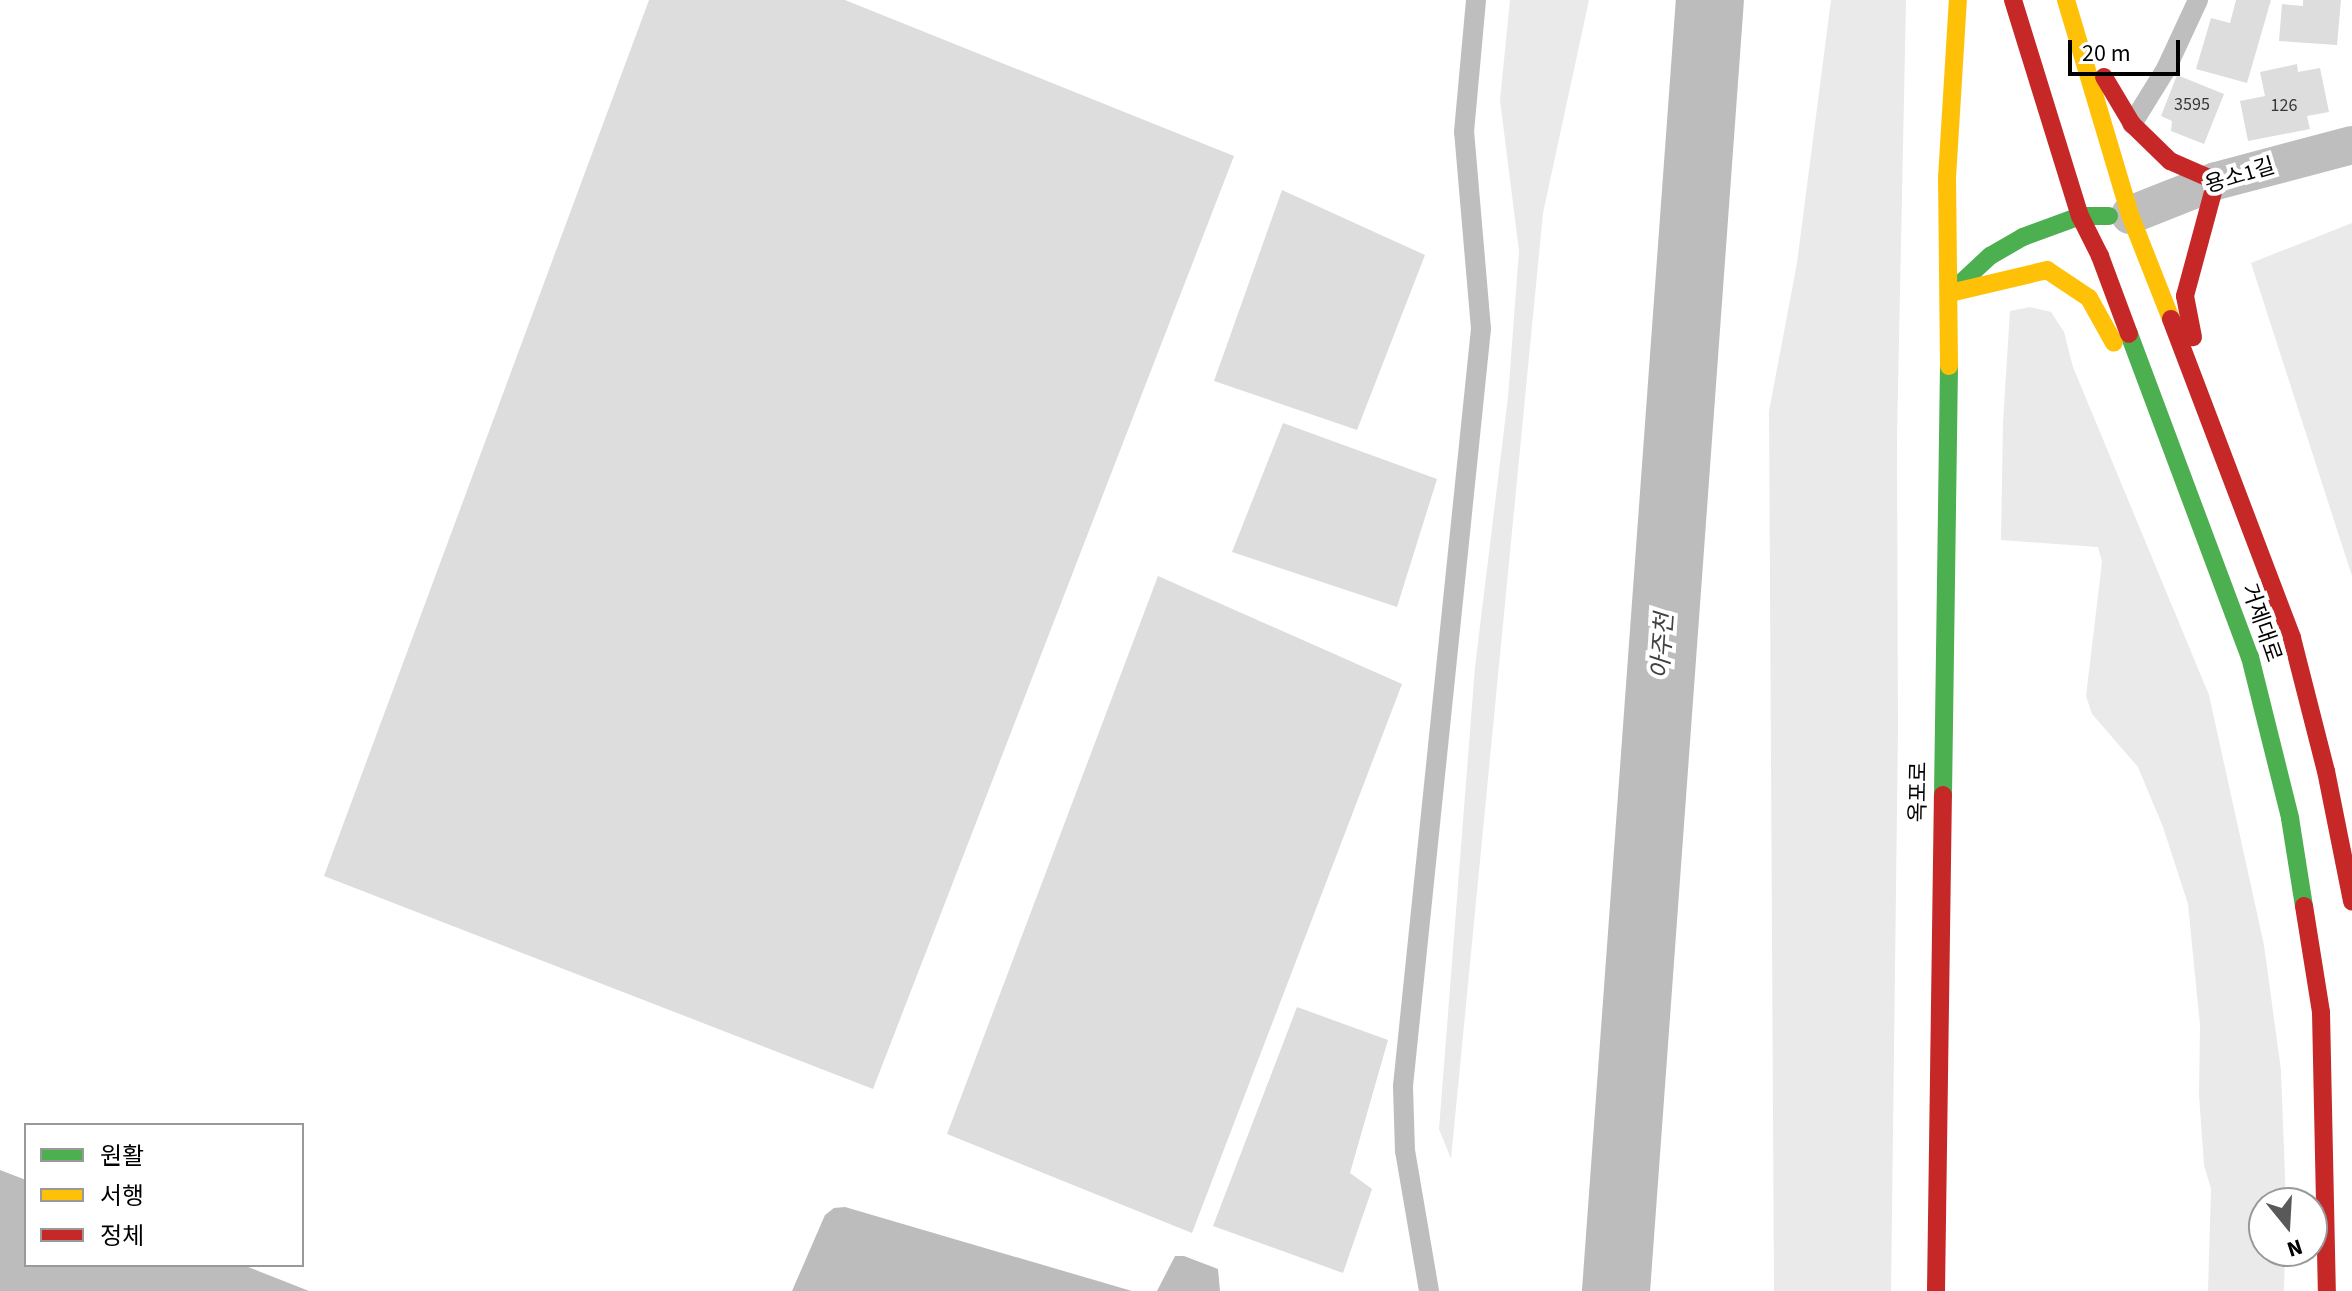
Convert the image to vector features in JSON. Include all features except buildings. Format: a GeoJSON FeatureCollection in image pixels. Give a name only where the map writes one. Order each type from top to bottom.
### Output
{"type":"FeatureCollection","features":[{"type":"Feature","properties":{"kind":"street","name":"옥포로"},"geometry":{"type":"LineString","coordinates":[[1936,1291],[1950,293],[1947,178],[1958,0]]}},
{"type":"Feature","properties":{"kind":"street","name":"거제대로"},"geometry":{"type":"LineString","coordinates":[[2013,0],[2080,216],[2100,256],[2250,657],[2290,818],[2321,1012],[2327,1291]]}},
{"type":"Feature","properties":{"kind":"street","name":"거제대로"},"geometry":{"type":"LineString","coordinates":[[2066,0],[2130,215],[2206,406],[2292,638],[2326,771],[2352,901]]}},
{"type":"Feature","properties":{"kind":"street"},"geometry":{"type":"LineString","coordinates":[[2070,19],[2132,124],[2170,161],[2216,181],[2185,296],[2206,406]]}},
{"type":"Feature","properties":{"kind":"street","name":"용소1길"},"geometry":{"type":"LineString","coordinates":[[2130,215],[2216,181],[2352,145]]}},
{"type":"Feature","properties":{"kind":"street"},"geometry":{"type":"LineString","coordinates":[[1950,293],[1990,256],[2023,237],[2080,216],[2130,215]]}},
{"type":"Feature","properties":{"kind":"street"},"geometry":{"type":"LineString","coordinates":[[1950,293],[2047,270],[2089,298],[2173,450]]}},
{"type":"Feature","properties":{"kind":"lane"},"geometry":{"type":"LineString","coordinates":[[1429,1291],[1405,1151],[1403,1086],[1481,329],[1464,132],[1476,0]]}},
{"type":"Feature","properties":{"kind":"lane"},"geometry":{"type":"LineString","coordinates":[[2132,124],[2166,69],[2198,0]]}},
{"type":"Feature","properties":{"kind":"shaded area"},"geometry":{"type":"Polygon","coordinates":[[[1510,0],[1589,0],[1543,213],[1451,1159],[1439,1129],[1475,667],[1508,397],[1519,251],[1500,100],[1510,0]]]}},
{"type":"Feature","properties":{"kind":"shaded area"},"geometry":{"type":"Polygon","coordinates":[[[1831,0],[1906,0],[1897,438],[1898,729],[1891,1291],[1774,1291],[1769,411],[1797,263],[1831,0]]]}},
{"type":"Feature","properties":{"kind":"shaded area"},"geometry":{"type":"Polygon","coordinates":[[[2352,223],[2352,576],[2251,263],[2352,223]]]}},
{"type":"Feature","properties":{"kind":"shaded area"},"geometry":{"type":"Polygon","coordinates":[[[2030,307],[2051,312],[2064,332],[2073,367],[2209,695],[2264,945],[2281,1070],[2285,1187],[2248,1187],[2248,1267],[2285,1267],[2284,1291],[2208,1291],[2211,1189],[2204,1165],[2199,1095],[2200,1025],[2188,904],[2163,827],[2138,767],[2092,714],[2086,696],[2102,562],[2098,547],[2001,540],[2003,422],[2010,311],[2030,307]]]}},
{"type":"Feature","properties":{"kind":"shaded area"},"geometry":{"type":"Polygon","coordinates":[[[0,1170],[24,1179],[24,1267],[248,1267],[309,1291],[0,1291],[0,1170]]]}},
{"type":"Feature","properties":{"kind":"shaded area"},"geometry":{"type":"Polygon","coordinates":[[[845,1207],[1132,1291],[792,1291],[825,1215],[834,1208],[845,1207]]]}},
{"type":"Feature","properties":{"kind":"shaded area"},"geometry":{"type":"Polygon","coordinates":[[[1175,1256],[1184,1256],[1218,1269],[1220,1291],[1157,1291],[1175,1256]]]}},
{"type":"Feature","properties":{"kind":"waterway","name":"아주천"},"geometry":{"type":"LineString","coordinates":[[1616,1291],[1710,0]]}},
{"type":"Feature","properties":{"kind":"traffic: fast"},"geometry":{"type":"LineString","coordinates":[[1961,283],[1990,256],[2023,237],[2080,216],[2109,216]]}},
{"type":"Feature","properties":{"kind":"traffic: fast"},"geometry":{"type":"LineString","coordinates":[[2129,334],[2250,657],[2290,818],[2304,906]]}},
{"type":"Feature","properties":{"kind":"traffic: fast"},"geometry":{"type":"LineString","coordinates":[[1943,795],[1949,366]]}},
{"type":"Feature","properties":{"kind":"traffic: slow"},"geometry":{"type":"LineString","coordinates":[[1949,366],[1947,178],[1958,0]]}},
{"type":"Feature","properties":{"kind":"traffic: slow"},"geometry":{"type":"LineString","coordinates":[[2066,0],[2130,215],[2171,319]]}},
{"type":"Feature","properties":{"kind":"traffic: slow"},"geometry":{"type":"LineString","coordinates":[[1950,293],[2047,270],[2089,298],[2114,343]]}},
{"type":"Feature","properties":{"kind":"traffic: jam"},"geometry":{"type":"LineString","coordinates":[[2013,0],[2080,216],[2100,256],[2129,334]]}},
{"type":"Feature","properties":{"kind":"traffic: jam"},"geometry":{"type":"LineString","coordinates":[[2104,77],[2132,124],[2170,161],[2216,181],[2185,296],[2193,337]]}},
{"type":"Feature","properties":{"kind":"traffic: jam"},"geometry":{"type":"LineString","coordinates":[[2171,319],[2292,638],[2326,771],[2352,901]]}},
{"type":"Feature","properties":{"kind":"traffic: jam"},"geometry":{"type":"LineString","coordinates":[[1936,1291],[1943,795]]}},
{"type":"Feature","properties":{"kind":"traffic: jam"},"geometry":{"type":"LineString","coordinates":[[2304,906],[2321,1012],[2327,1291]]}}]}
